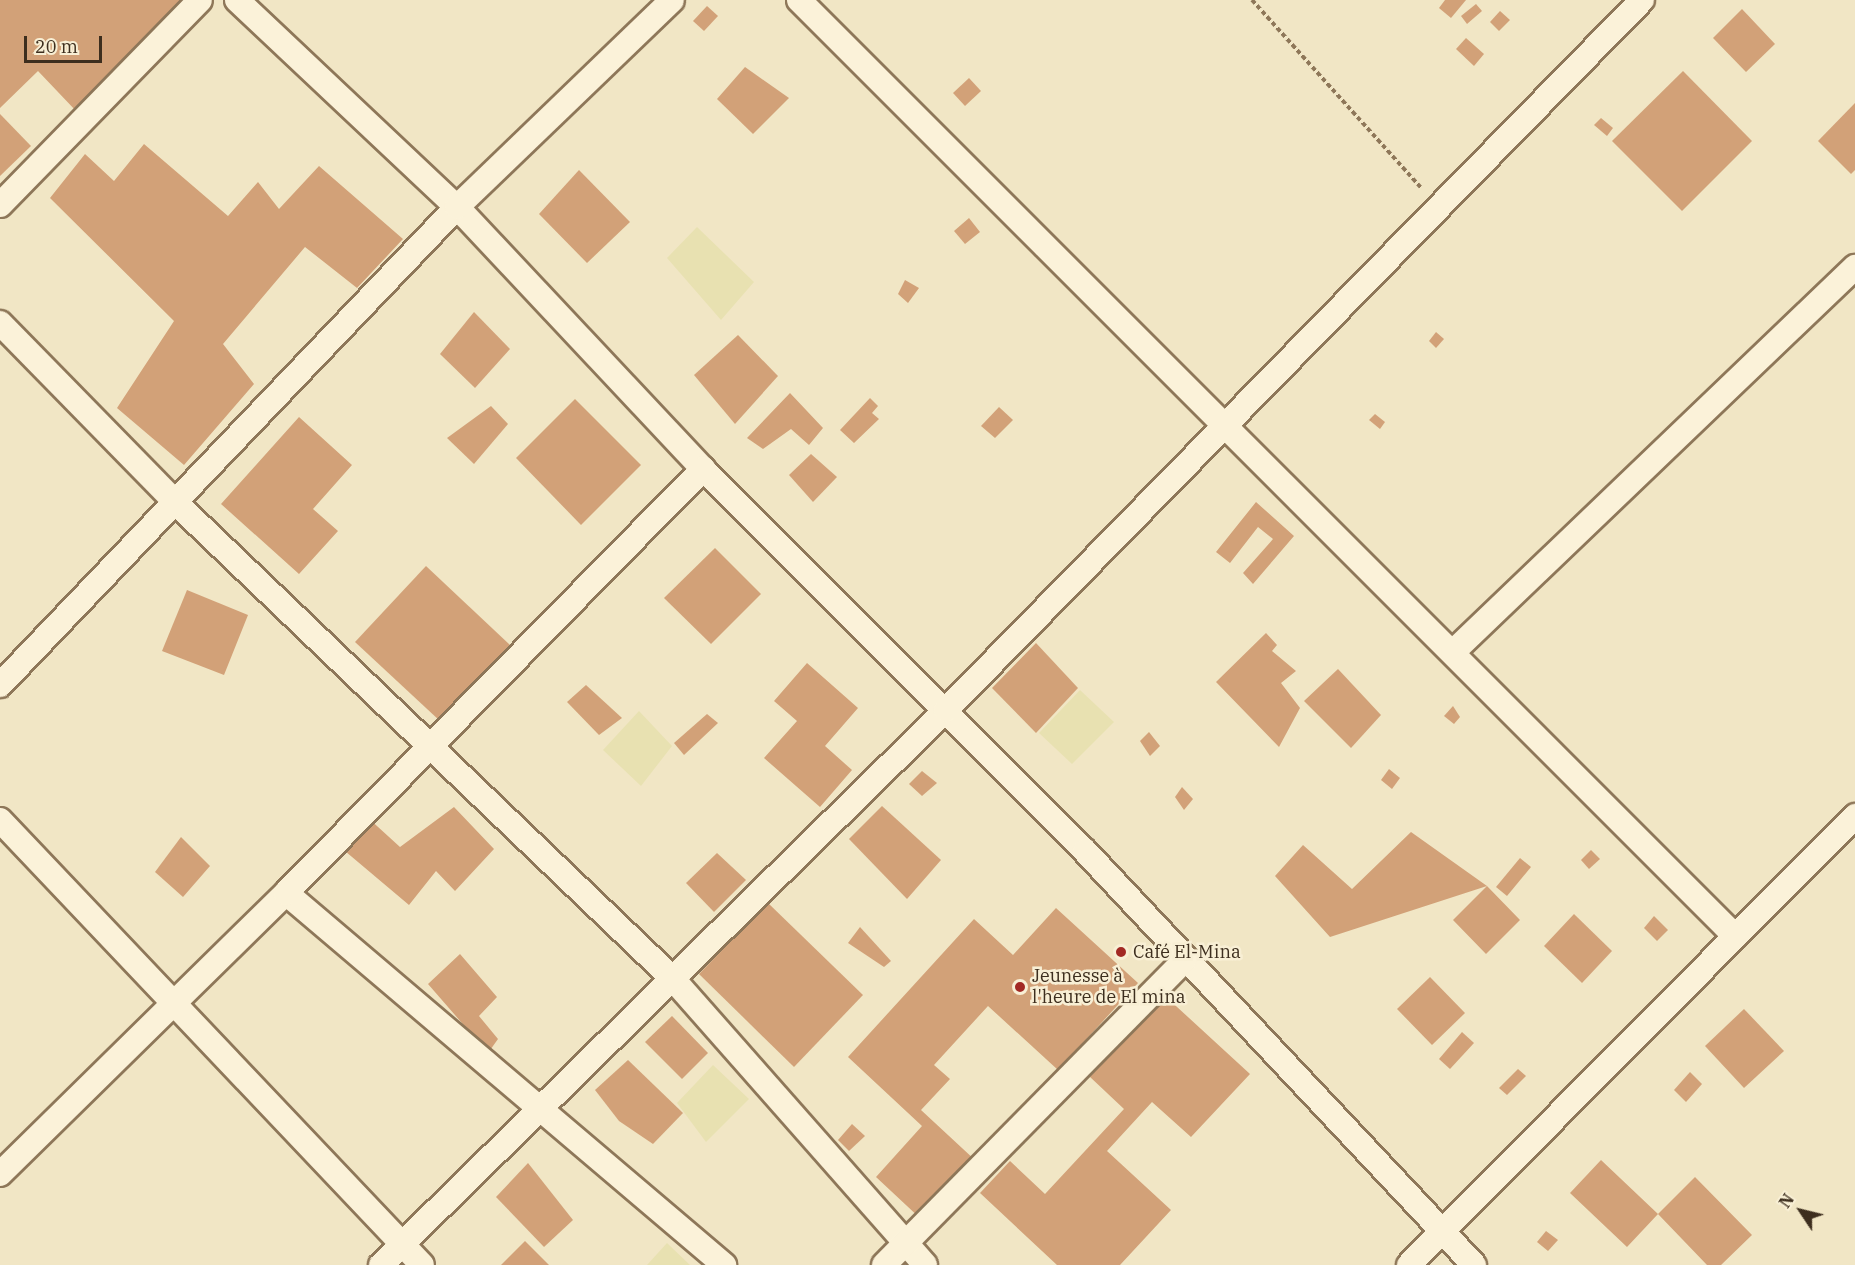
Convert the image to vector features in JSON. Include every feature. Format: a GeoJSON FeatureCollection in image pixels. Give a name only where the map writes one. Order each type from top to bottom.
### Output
{"type":"FeatureCollection","features":[{"type":"Feature","properties":{"kind":"street"},"geometry":{"type":"LineString","coordinates":[[0,205],[200,0]]}},
{"type":"Feature","properties":{"kind":"street"},"geometry":{"type":"LineString","coordinates":[[237,0],[457,207],[703,469],[1085,850],[1184,961],[1440,1233],[1474,1265]]}},
{"type":"Feature","properties":{"kind":"street"},"geometry":{"type":"LineString","coordinates":[[0,685],[457,207],[672,0]]}},
{"type":"Feature","properties":{"kind":"street"},"geometry":{"type":"LineString","coordinates":[[799,0],[1226,423],[1735,936]]}},
{"type":"Feature","properties":{"kind":"street"},"geometry":{"type":"LineString","coordinates":[[381,1265],[946,710],[1642,0]]}},
{"type":"Feature","properties":{"kind":"street"},"geometry":{"type":"LineString","coordinates":[[1453,652],[1855,267]]}},
{"type":"Feature","properties":{"kind":"street"},"geometry":{"type":"LineString","coordinates":[[0,323],[176,503],[673,979],[925,1265]]}},
{"type":"Feature","properties":{"kind":"street"},"geometry":{"type":"LineString","coordinates":[[0,1174],[286,893],[703,469]]}},
{"type":"Feature","properties":{"kind":"street"},"geometry":{"type":"LineString","coordinates":[[1409,1265],[1855,816]]}},
{"type":"Feature","properties":{"kind":"street"},"geometry":{"type":"LineString","coordinates":[[0,820],[176,1000],[422,1265]]}},
{"type":"Feature","properties":{"kind":"street"},"geometry":{"type":"LineString","coordinates":[[286,893],[542,1107],[724,1265]]}},
{"type":"Feature","properties":{"kind":"street"},"geometry":{"type":"LineString","coordinates":[[884,1265],[1184,961]]}},
{"type":"Feature","properties":{"kind":"path"},"geometry":{"type":"LineString","coordinates":[[1252,0],[1438,207]]}},
{"type":"Feature","properties":{"kind":"shaded area"},"geometry":{"type":"Polygon","coordinates":[[[697,227],[754,282],[721,320],[667,258],[697,227]]]}},
{"type":"Feature","properties":{"kind":"shaded area"},"geometry":{"type":"Polygon","coordinates":[[[1080,690],[1114,722],[1072,764],[1039,733],[1080,690]]]}},
{"type":"Feature","properties":{"kind":"shaded area"},"geometry":{"type":"Polygon","coordinates":[[[639,711],[672,746],[641,786],[603,750],[639,711]]]}},
{"type":"Feature","properties":{"kind":"shaded area"},"geometry":{"type":"Polygon","coordinates":[[[713,1065],[749,1099],[706,1142],[677,1103],[713,1065]]]}},
{"type":"Feature","properties":{"kind":"shaded area"},"geometry":{"type":"Polygon","coordinates":[[[667,1243],[690,1265],[647,1265],[667,1243]]]}},
{"type":"Feature","properties":{"kind":"building"},"geometry":{"type":"Polygon","coordinates":[[[0,0],[181,0],[187,6],[77,112],[38,71],[0,108],[0,0]]]}},
{"type":"Feature","properties":{"kind":"building"},"geometry":{"type":"Polygon","coordinates":[[[1445,0],[1466,0],[1451,18],[1439,8],[1445,0]]]}},
{"type":"Feature","properties":{"kind":"building"},"geometry":{"type":"Polygon","coordinates":[[[1476,4],[1482,11],[1467,24],[1461,16],[1476,4]]]}},
{"type":"Feature","properties":{"kind":"building"},"geometry":{"type":"Polygon","coordinates":[[[707,6],[718,16],[704,31],[693,21],[707,6]]]}},
{"type":"Feature","properties":{"kind":"building"},"geometry":{"type":"Polygon","coordinates":[[[1742,9],[1775,44],[1746,72],[1713,38],[1742,9]]]}},
{"type":"Feature","properties":{"kind":"building"},"geometry":{"type":"Polygon","coordinates":[[[1500,11],[1510,20],[1499,31],[1490,22],[1500,11]]]}},
{"type":"Feature","properties":{"kind":"building"},"geometry":{"type":"Polygon","coordinates":[[[1466,38],[1484,54],[1474,66],[1456,49],[1466,38]]]}},
{"type":"Feature","properties":{"kind":"building"},"geometry":{"type":"Polygon","coordinates":[[[745,67],[789,98],[753,134],[717,99],[745,67]]]}},
{"type":"Feature","properties":{"kind":"building"},"geometry":{"type":"Polygon","coordinates":[[[1683,71],[1752,141],[1682,211],[1612,141],[1683,71]]]}},
{"type":"Feature","properties":{"kind":"building"},"geometry":{"type":"Polygon","coordinates":[[[969,78],[981,91],[965,106],[953,93],[969,78]]]}},
{"type":"Feature","properties":{"kind":"building"},"geometry":{"type":"Polygon","coordinates":[[[1855,103],[1855,170],[1851,174],[1818,141],[1855,103]]]}},
{"type":"Feature","properties":{"kind":"building"},"geometry":{"type":"Polygon","coordinates":[[[0,114],[31,146],[0,176],[0,114]]]}},
{"type":"Feature","properties":{"kind":"building"},"geometry":{"type":"Polygon","coordinates":[[[1601,118],[1613,128],[1607,136],[1594,125],[1601,118]]]}},
{"type":"Feature","properties":{"kind":"building"},"geometry":{"type":"Polygon","coordinates":[[[144,144],[228,216],[258,182],[279,209],[319,166],[403,239],[357,288],[305,247],[223,344],[254,384],[184,465],[117,408],[174,321],[50,198],[85,154],[114,181],[144,144]]]}},
{"type":"Feature","properties":{"kind":"building"},"geometry":{"type":"Polygon","coordinates":[[[579,170],[630,222],[587,263],[539,214],[579,170]]]}},
{"type":"Feature","properties":{"kind":"building"},"geometry":{"type":"Polygon","coordinates":[[[969,218],[980,232],[965,244],[954,231],[969,218]]]}},
{"type":"Feature","properties":{"kind":"building"},"geometry":{"type":"Polygon","coordinates":[[[905,280],[919,288],[908,303],[898,294],[905,280]]]}},
{"type":"Feature","properties":{"kind":"building"},"geometry":{"type":"Polygon","coordinates":[[[474,312],[510,349],[475,388],[440,354],[474,312]]]}},
{"type":"Feature","properties":{"kind":"building"},"geometry":{"type":"Polygon","coordinates":[[[1436,332],[1444,339],[1436,348],[1429,341],[1436,332]]]}},
{"type":"Feature","properties":{"kind":"building"},"geometry":{"type":"Polygon","coordinates":[[[738,335],[778,376],[735,424],[694,375],[738,335]]]}},
{"type":"Feature","properties":{"kind":"building"},"geometry":{"type":"Polygon","coordinates":[[[790,393],[823,428],[809,445],[791,429],[763,449],[747,438],[790,393]]]}},
{"type":"Feature","properties":{"kind":"building"},"geometry":{"type":"Polygon","coordinates":[[[870,398],[878,406],[872,413],[879,419],[854,443],[840,430],[870,398]]]}},
{"type":"Feature","properties":{"kind":"building"},"geometry":{"type":"Polygon","coordinates":[[[575,399],[641,465],[581,525],[516,458],[575,399]]]}},
{"type":"Feature","properties":{"kind":"building"},"geometry":{"type":"Polygon","coordinates":[[[491,406],[508,424],[474,464],[447,438],[491,406]]]}},
{"type":"Feature","properties":{"kind":"building"},"geometry":{"type":"Polygon","coordinates":[[[999,407],[1013,420],[995,438],[981,426],[999,407]]]}},
{"type":"Feature","properties":{"kind":"building"},"geometry":{"type":"Polygon","coordinates":[[[1375,414],[1385,422],[1380,429],[1369,420],[1375,414]]]}},
{"type":"Feature","properties":{"kind":"building"},"geometry":{"type":"Polygon","coordinates":[[[299,417],[352,465],[313,509],[338,531],[299,574],[221,504],[299,417]]]}},
{"type":"Feature","properties":{"kind":"building"},"geometry":{"type":"Polygon","coordinates":[[[811,454],[837,477],[813,502],[789,475],[811,454]]]}},
{"type":"Feature","properties":{"kind":"building"},"geometry":{"type":"Polygon","coordinates":[[[1256,502],[1294,536],[1253,584],[1243,573],[1273,539],[1258,527],[1230,563],[1216,552],[1256,502]]]}},
{"type":"Feature","properties":{"kind":"building"},"geometry":{"type":"Polygon","coordinates":[[[715,548],[761,594],[711,644],[664,598],[715,548]]]}},
{"type":"Feature","properties":{"kind":"building"},"geometry":{"type":"Polygon","coordinates":[[[426,566],[510,645],[440,721],[355,642],[426,566]]]}},
{"type":"Feature","properties":{"kind":"building"},"geometry":{"type":"Polygon","coordinates":[[[187,590],[248,615],[224,675],[162,651],[187,590]]]}},
{"type":"Feature","properties":{"kind":"building"},"geometry":{"type":"Polygon","coordinates":[[[1266,633],[1277,645],[1272,651],[1296,671],[1281,683],[1300,708],[1279,747],[1216,682],[1266,633]]]}},
{"type":"Feature","properties":{"kind":"building"},"geometry":{"type":"Polygon","coordinates":[[[1036,643],[1078,688],[1036,733],[992,688],[1036,643]]]}},
{"type":"Feature","properties":{"kind":"building"},"geometry":{"type":"Polygon","coordinates":[[[807,663],[858,708],[825,746],[852,770],[820,807],[764,758],[797,721],[774,701],[807,663]]]}},
{"type":"Feature","properties":{"kind":"building"},"geometry":{"type":"Polygon","coordinates":[[[1338,669],[1381,715],[1351,748],[1304,701],[1338,669]]]}},
{"type":"Feature","properties":{"kind":"building"},"geometry":{"type":"Polygon","coordinates":[[[586,685],[622,718],[599,735],[567,702],[586,685]]]}},
{"type":"Feature","properties":{"kind":"building"},"geometry":{"type":"Polygon","coordinates":[[[1453,706],[1460,717],[1454,724],[1444,716],[1453,706]]]}},
{"type":"Feature","properties":{"kind":"building"},"geometry":{"type":"Polygon","coordinates":[[[707,714],[718,723],[684,755],[674,743],[707,714]]]}},
{"type":"Feature","properties":{"kind":"building"},"geometry":{"type":"Polygon","coordinates":[[[1149,732],[1160,746],[1150,756],[1140,741],[1149,732]]]}},
{"type":"Feature","properties":{"kind":"building"},"geometry":{"type":"Polygon","coordinates":[[[1389,769],[1400,778],[1392,789],[1381,780],[1389,769]]]}},
{"type":"Feature","properties":{"kind":"building"},"geometry":{"type":"Polygon","coordinates":[[[922,771],[937,783],[922,796],[909,784],[922,771]]]}},
{"type":"Feature","properties":{"kind":"building"},"geometry":{"type":"Polygon","coordinates":[[[1182,787],[1193,799],[1184,810],[1175,797],[1182,787]]]}},
{"type":"Feature","properties":{"kind":"building"},"geometry":{"type":"Polygon","coordinates":[[[882,806],[941,860],[907,899],[849,839],[882,806]]]}},
{"type":"Feature","properties":{"kind":"building"},"geometry":{"type":"Polygon","coordinates":[[[454,807],[494,849],[455,891],[436,871],[409,905],[339,846],[366,816],[400,847],[454,807]]]}},
{"type":"Feature","properties":{"kind":"building"},"geometry":{"type":"Polygon","coordinates":[[[1411,832],[1487,886],[1330,937],[1275,876],[1303,845],[1352,889],[1411,832]]]}},
{"type":"Feature","properties":{"kind":"building"},"geometry":{"type":"Polygon","coordinates":[[[181,837],[210,866],[183,897],[155,872],[181,837]]]}},
{"type":"Feature","properties":{"kind":"building"},"geometry":{"type":"Polygon","coordinates":[[[1591,850],[1600,859],[1589,869],[1581,860],[1591,850]]]}},
{"type":"Feature","properties":{"kind":"building"},"geometry":{"type":"Polygon","coordinates":[[[717,853],[746,880],[714,912],[686,883],[717,853]]]}},
{"type":"Feature","properties":{"kind":"building"},"geometry":{"type":"Polygon","coordinates":[[[1520,858],[1531,867],[1507,896],[1496,887],[1520,858]]]}},
{"type":"Feature","properties":{"kind":"building"},"geometry":{"type":"Polygon","coordinates":[[[1487,886],[1520,920],[1486,954],[1453,920],[1487,886]]]}},
{"type":"Feature","properties":{"kind":"building"},"geometry":{"type":"Polygon","coordinates":[[[768,903],[863,995],[794,1067],[699,974],[768,903]]]}},
{"type":"Feature","properties":{"kind":"building"},"geometry":{"type":"Polygon","coordinates":[[[1056,908],[1138,983],[1058,1070],[988,1006],[934,1065],[950,1079],[921,1110],[976,1161],[922,1220],[876,1177],[922,1126],[848,1057],[974,919],[1013,955],[1056,908]]]}},
{"type":"Feature","properties":{"kind":"building"},"geometry":{"type":"Polygon","coordinates":[[[1574,914],[1612,951],[1582,983],[1544,946],[1574,914]]]}},
{"type":"Feature","properties":{"kind":"building"},"geometry":{"type":"Polygon","coordinates":[[[1654,916],[1668,930],[1657,941],[1644,928],[1654,916]]]}},
{"type":"Feature","properties":{"kind":"building"},"geometry":{"type":"Polygon","coordinates":[[[860,927],[891,961],[884,967],[848,943],[860,927]]]}},
{"type":"Feature","properties":{"kind":"building"},"geometry":{"type":"Polygon","coordinates":[[[460,954],[497,997],[479,1016],[498,1039],[488,1053],[428,984],[460,954]]]}},
{"type":"Feature","properties":{"kind":"building"},"geometry":{"type":"Polygon","coordinates":[[[1430,977],[1465,1013],[1432,1045],[1397,1009],[1430,977]]]}},
{"type":"Feature","properties":{"kind":"building"},"geometry":{"type":"Polygon","coordinates":[[[1164,995],[1250,1074],[1191,1137],[1152,1102],[1107,1151],[1171,1210],[1120,1265],[1057,1265],[980,1193],[1010,1161],[1045,1194],[1124,1109],[1089,1076],[1164,995]]]}},
{"type":"Feature","properties":{"kind":"building"},"geometry":{"type":"Polygon","coordinates":[[[1744,1009],[1784,1051],[1744,1088],[1705,1046],[1744,1009]]]}},
{"type":"Feature","properties":{"kind":"building"},"geometry":{"type":"Polygon","coordinates":[[[672,1016],[708,1053],[682,1079],[645,1042],[672,1016]]]}},
{"type":"Feature","properties":{"kind":"building"},"geometry":{"type":"Polygon","coordinates":[[[1462,1032],[1474,1043],[1450,1069],[1439,1059],[1462,1032]]]}},
{"type":"Feature","properties":{"kind":"building"},"geometry":{"type":"Polygon","coordinates":[[[628,1060],[683,1113],[653,1144],[619,1121],[595,1090],[628,1060]]]}},
{"type":"Feature","properties":{"kind":"building"},"geometry":{"type":"Polygon","coordinates":[[[1518,1069],[1526,1076],[1507,1095],[1499,1088],[1518,1069]]]}},
{"type":"Feature","properties":{"kind":"building"},"geometry":{"type":"Polygon","coordinates":[[[1690,1072],[1702,1084],[1686,1102],[1674,1090],[1690,1072]]]}},
{"type":"Feature","properties":{"kind":"building"},"geometry":{"type":"Polygon","coordinates":[[[852,1124],[865,1136],[849,1151],[838,1140],[852,1124]]]}},
{"type":"Feature","properties":{"kind":"building"},"geometry":{"type":"Polygon","coordinates":[[[1601,1160],[1658,1214],[1627,1247],[1570,1193],[1601,1160]]]}},
{"type":"Feature","properties":{"kind":"building"},"geometry":{"type":"Polygon","coordinates":[[[528,1163],[573,1220],[544,1247],[496,1197],[528,1163]]]}},
{"type":"Feature","properties":{"kind":"building"},"geometry":{"type":"Polygon","coordinates":[[[1695,1177],[1752,1235],[1721,1265],[1707,1265],[1658,1214],[1695,1177]]]}},
{"type":"Feature","properties":{"kind":"building"},"geometry":{"type":"Polygon","coordinates":[[[1546,1231],[1558,1240],[1548,1251],[1537,1242],[1546,1231]]]}},
{"type":"Feature","properties":{"kind":"building"},"geometry":{"type":"Polygon","coordinates":[[[525,1241],[549,1265],[501,1265],[525,1241]]]}},
{"type":"Feature","properties":{"kind":"place","name":"Café El-Mina"},"geometry":{"type":"Point","coordinates":[1121,952]}},
{"type":"Feature","properties":{"kind":"place","name":"Jeunesse à l'heure de El mina"},"geometry":{"type":"Point","coordinates":[1020,987]}}]}
